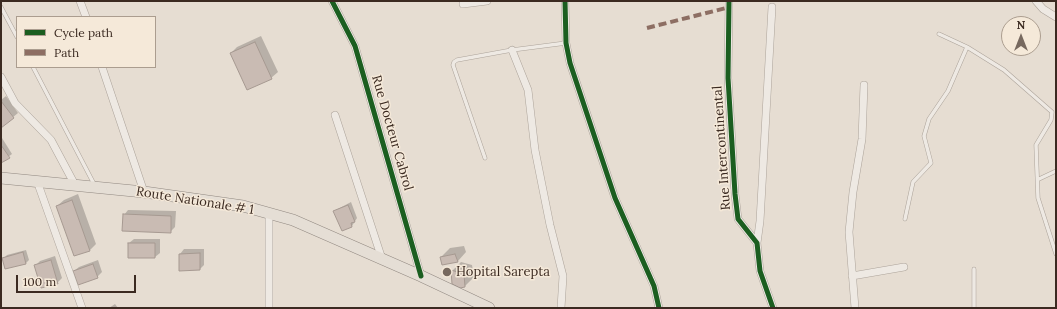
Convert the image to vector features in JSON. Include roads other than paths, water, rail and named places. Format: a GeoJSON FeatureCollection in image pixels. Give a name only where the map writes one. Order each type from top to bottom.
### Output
{"type":"FeatureCollection","features":[{"type":"Feature","properties":{"kind":"main road","name":"Route Nationale # 1"},"geometry":{"type":"LineString","coordinates":[[1,178],[144,192],[243,206],[293,220],[421,276],[489,308]]}},
{"type":"Feature","properties":{"kind":"street"},"geometry":{"type":"LineString","coordinates":[[80,1],[86,16]]}},
{"type":"Feature","properties":{"kind":"street","name":"Rue Docteur Cabrol"},"geometry":{"type":"LineString","coordinates":[[332,1],[356,46],[421,276]]}},
{"type":"Feature","properties":{"kind":"street"},"geometry":{"type":"LineString","coordinates":[[463,4],[487,1]]}},
{"type":"Feature","properties":{"kind":"street"},"geometry":{"type":"LineString","coordinates":[[565,1],[566,43],[570,62],[615,198],[654,286],[659,308]]}},
{"type":"Feature","properties":{"kind":"street","name":"Rue Intercontinental"},"geometry":{"type":"LineString","coordinates":[[729,1],[728,78],[735,194],[738,219],[757,243]]}},
{"type":"Feature","properties":{"kind":"street"},"geometry":{"type":"LineString","coordinates":[[1036,1],[1043,9],[1056,17]]}},
{"type":"Feature","properties":{"kind":"street"},"geometry":{"type":"LineString","coordinates":[[772,7],[760,221],[757,243],[760,271],[773,308]]}},
{"type":"Feature","properties":{"kind":"street"},"geometry":{"type":"LineString","coordinates":[[512,50],[528,90],[535,150],[550,225],[563,276],[562,308]]}},
{"type":"Feature","properties":{"kind":"street"},"geometry":{"type":"LineString","coordinates":[[102,68],[144,192]]}},
{"type":"Feature","properties":{"kind":"street"},"geometry":{"type":"LineString","coordinates":[[1,77],[15,103],[51,140],[75,185]]}},
{"type":"Feature","properties":{"kind":"street"},"geometry":{"type":"LineString","coordinates":[[855,308],[849,232],[853,192],[862,139],[864,85]]}},
{"type":"Feature","properties":{"kind":"street"},"geometry":{"type":"LineString","coordinates":[[336,115],[382,259]]}},
{"type":"Feature","properties":{"kind":"street"},"geometry":{"type":"LineString","coordinates":[[37,181],[82,308]]}},
{"type":"Feature","properties":{"kind":"street"},"geometry":{"type":"LineString","coordinates":[[269,214],[269,308]]}},
{"type":"Feature","properties":{"kind":"street"},"geometry":{"type":"LineString","coordinates":[[852,276],[904,268]]}},
{"type":"Feature","properties":{"kind":"lane"},"geometry":{"type":"LineString","coordinates":[[1,7],[16,35]]}},
{"type":"Feature","properties":{"kind":"lane"},"geometry":{"type":"LineString","coordinates":[[939,34],[967,47],[1004,70],[1052,112],[1051,120],[1036,145],[1039,179],[1038,198],[1056,254]]}},
{"type":"Feature","properties":{"kind":"lane"},"geometry":{"type":"LineString","coordinates":[[485,158],[453,65],[457,60],[512,50],[566,43]]}},
{"type":"Feature","properties":{"kind":"lane"},"geometry":{"type":"LineString","coordinates":[[905,219],[913,182],[932,163],[924,136],[929,119],[948,91],[967,47]]}},
{"type":"Feature","properties":{"kind":"lane"},"geometry":{"type":"LineString","coordinates":[[33,68],[96,187]]}},
{"type":"Feature","properties":{"kind":"lane"},"geometry":{"type":"LineString","coordinates":[[1039,179],[1056,171]]}},
{"type":"Feature","properties":{"kind":"lane"},"geometry":{"type":"LineString","coordinates":[[974,270],[974,308]]}},
{"type":"Feature","properties":{"kind":"place","name":"Hopital Sarepta"},"geometry":{"type":"Point","coordinates":[447,272]}}]}
